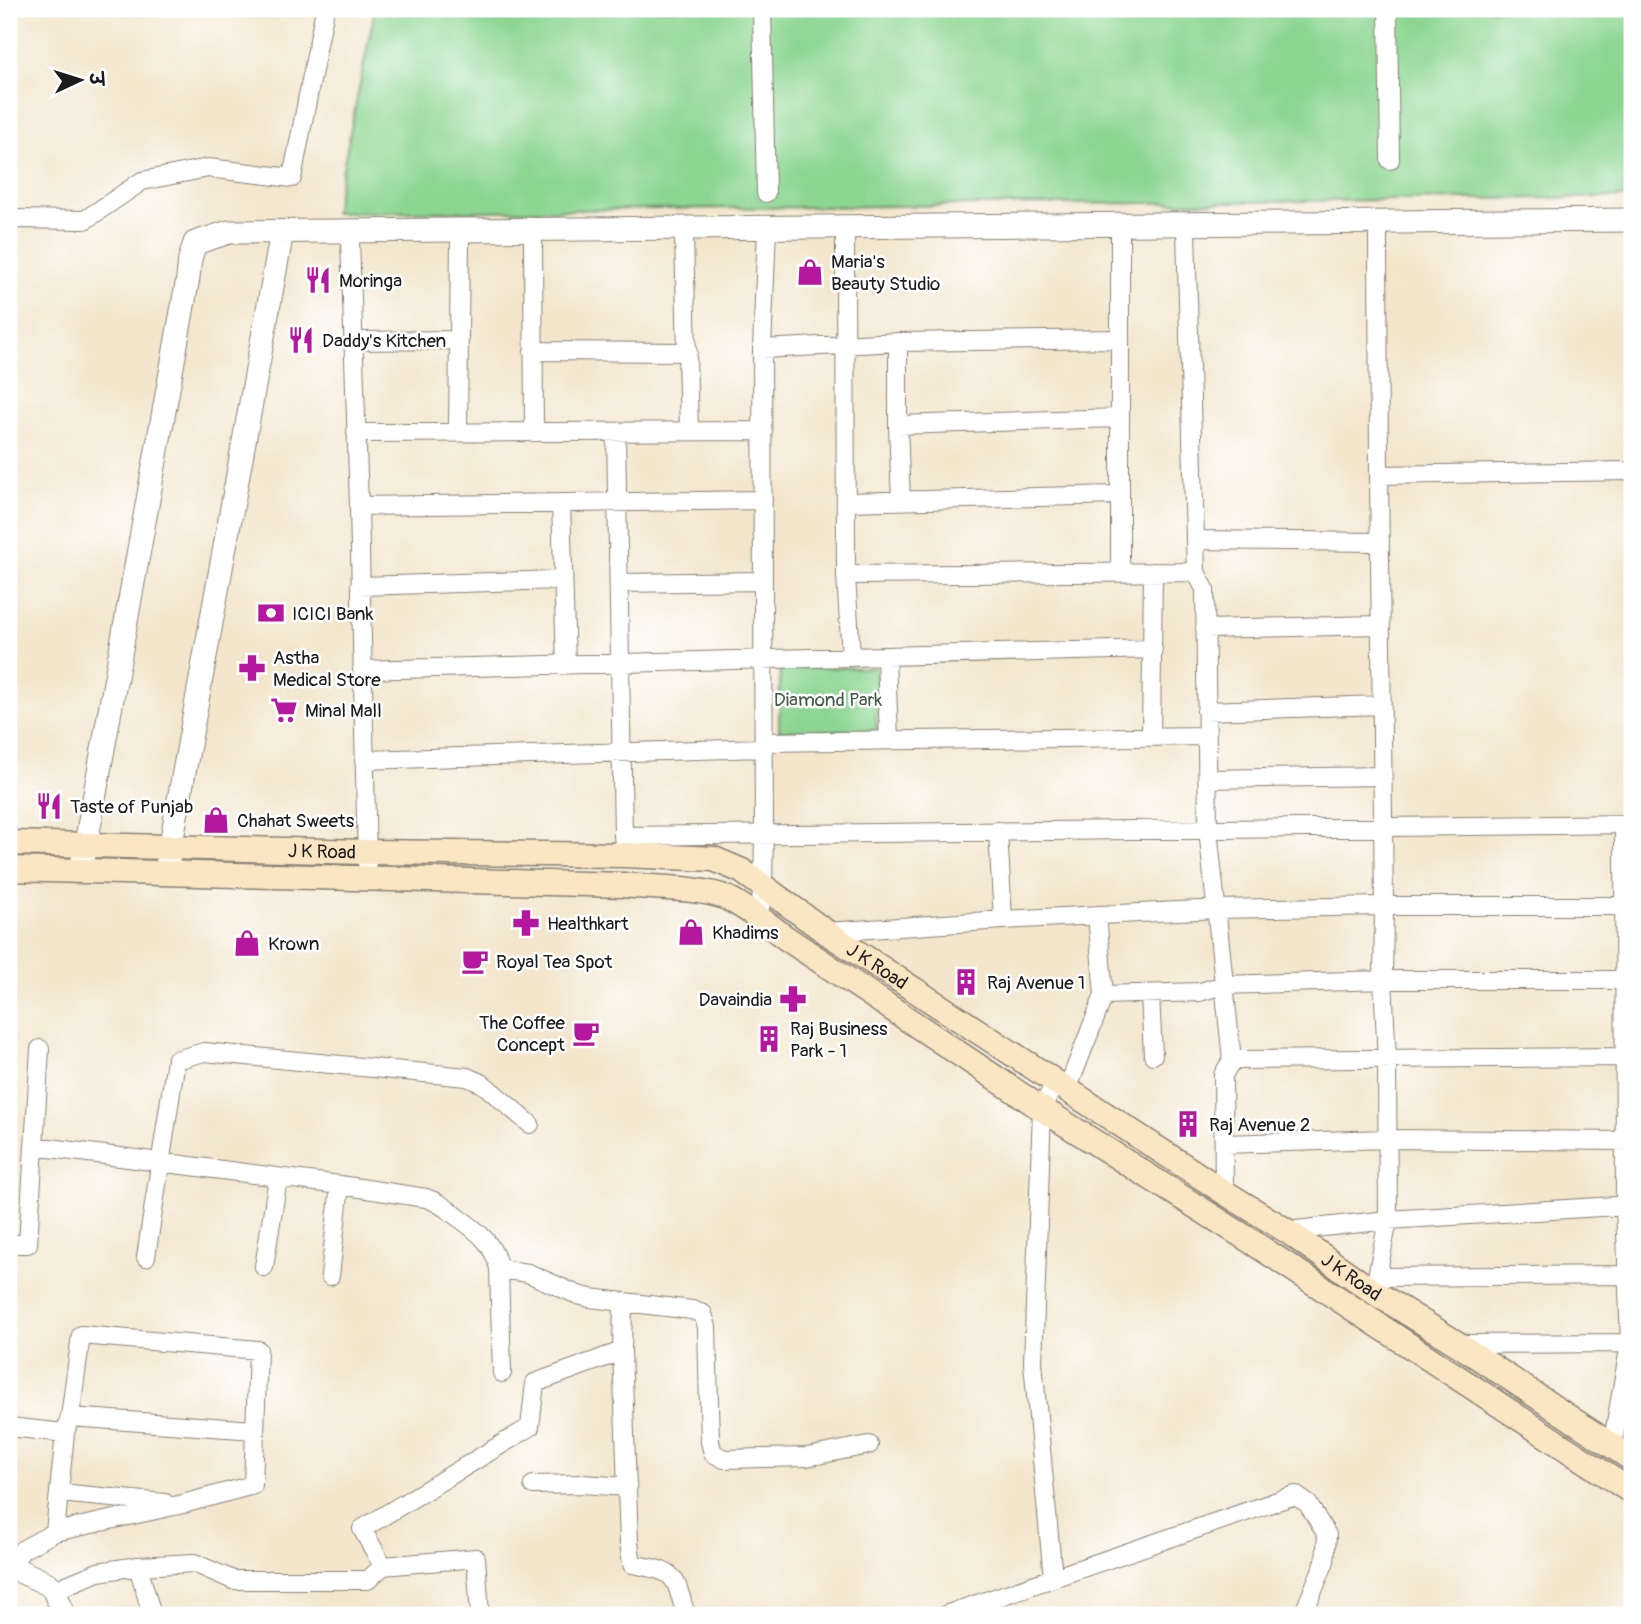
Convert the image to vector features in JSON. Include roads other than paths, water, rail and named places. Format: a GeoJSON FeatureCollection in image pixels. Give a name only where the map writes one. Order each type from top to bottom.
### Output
{"type":"FeatureCollection","features":[{"type":"Feature","properties":{"kind":"main road","name":"J K Road"},"geometry":{"type":"LineString","coordinates":[[9,843],[366,852],[624,845],[714,859],[743,871],[826,932],[1224,1192],[1369,1283],[1622,1452]]}},
{"type":"Feature","properties":{"kind":"main road"},"geometry":{"type":"LineString","coordinates":[[712,894],[723,863]]}},
{"type":"Feature","properties":{"kind":"main road","name":"J K Road"},"geometry":{"type":"LineString","coordinates":[[9,869],[624,885],[706,892],[726,898],[759,917],[786,938],[1042,1109],[1341,1300],[1632,1492]]}},
{"type":"Feature","properties":{"kind":"main road"},"geometry":{"type":"LineString","coordinates":[[1341,1300],[1369,1283]]}},
{"type":"Feature","properties":{"kind":"street"},"geometry":{"type":"LineString","coordinates":[[9,219],[85,219],[142,181],[208,168],[292,178],[325,9]]}},
{"type":"Feature","properties":{"kind":"street"},"geometry":{"type":"LineString","coordinates":[[762,9],[766,192]]}},
{"type":"Feature","properties":{"kind":"street"},"geometry":{"type":"LineString","coordinates":[[1388,9],[1390,160]]}},
{"type":"Feature","properties":{"kind":"street"},"geometry":{"type":"LineString","coordinates":[[281,236],[350,240],[684,237],[767,232],[845,236],[1186,233],[1632,220]]}},
{"type":"Feature","properties":{"kind":"street"},"geometry":{"type":"LineString","coordinates":[[1377,227],[1383,980],[1387,1060],[1388,1220],[1369,1283],[1628,1275]]}},
{"type":"Feature","properties":{"kind":"street"},"geometry":{"type":"LineString","coordinates":[[80,871],[195,243],[281,236],[1377,227],[1632,229]]}},
{"type":"Feature","properties":{"kind":"street"},"geometry":{"type":"LineString","coordinates":[[759,917],[764,834],[762,349],[767,232]]}},
{"type":"Feature","properties":{"kind":"street"},"geometry":{"type":"LineString","coordinates":[[1120,233],[1120,573]]}},
{"type":"Feature","properties":{"kind":"street"},"geometry":{"type":"LineString","coordinates":[[1186,233],[1196,572],[1205,589],[1208,829],[1232,1060],[1223,1075],[1224,1192]]}},
{"type":"Feature","properties":{"kind":"street"},"geometry":{"type":"LineString","coordinates":[[165,873],[281,236]]}},
{"type":"Feature","properties":{"kind":"street"},"geometry":{"type":"LineString","coordinates":[[845,236],[846,575],[850,657]]}},
{"type":"Feature","properties":{"kind":"street"},"geometry":{"type":"LineString","coordinates":[[684,237],[689,431]]}},
{"type":"Feature","properties":{"kind":"street"},"geometry":{"type":"LineString","coordinates":[[458,432],[460,239]]}},
{"type":"Feature","properties":{"kind":"street"},"geometry":{"type":"LineString","coordinates":[[533,239],[534,432]]}},
{"type":"Feature","properties":{"kind":"street"},"geometry":{"type":"LineString","coordinates":[[350,240],[367,878]]}},
{"type":"Feature","properties":{"kind":"street"},"geometry":{"type":"LineString","coordinates":[[762,349],[898,342],[1119,339]]}},
{"type":"Feature","properties":{"kind":"street"},"geometry":{"type":"LineString","coordinates":[[353,341],[459,340]]}},
{"type":"Feature","properties":{"kind":"street"},"geometry":{"type":"LineString","coordinates":[[898,342],[901,501]]}},
{"type":"Feature","properties":{"kind":"street"},"geometry":{"type":"LineString","coordinates":[[533,351],[688,352]]}},
{"type":"Feature","properties":{"kind":"street"},"geometry":{"type":"LineString","coordinates":[[898,425],[1119,418]]}},
{"type":"Feature","properties":{"kind":"street"},"geometry":{"type":"LineString","coordinates":[[356,433],[763,431]]}},
{"type":"Feature","properties":{"kind":"street"},"geometry":{"type":"LineString","coordinates":[[616,432],[624,845],[764,834],[1628,824],[1630,1343],[1622,1452]]}},
{"type":"Feature","properties":{"kind":"street"},"geometry":{"type":"LineString","coordinates":[[1379,475],[1632,471]]}},
{"type":"Feature","properties":{"kind":"street"},"geometry":{"type":"LineString","coordinates":[[846,502],[1120,495]]}},
{"type":"Feature","properties":{"kind":"street"},"geometry":{"type":"LineString","coordinates":[[359,506],[763,500]]}},
{"type":"Feature","properties":{"kind":"street"},"geometry":{"type":"LineString","coordinates":[[561,503],[566,665]]}},
{"type":"Feature","properties":{"kind":"street"},"geometry":{"type":"LineString","coordinates":[[1195,540],[1380,542]]}},
{"type":"Feature","properties":{"kind":"street"},"geometry":{"type":"LineString","coordinates":[[1151,737],[1153,572]]}},
{"type":"Feature","properties":{"kind":"street"},"geometry":{"type":"LineString","coordinates":[[846,575],[1196,572]]}},
{"type":"Feature","properties":{"kind":"street"},"geometry":{"type":"LineString","coordinates":[[360,586],[563,580]]}},
{"type":"Feature","properties":{"kind":"street"},"geometry":{"type":"LineString","coordinates":[[618,583],[763,581]]}},
{"type":"Feature","properties":{"kind":"street"},"geometry":{"type":"LineString","coordinates":[[1205,629],[1380,625]]}},
{"type":"Feature","properties":{"kind":"street"},"geometry":{"type":"LineString","coordinates":[[362,670],[1153,649]]}},
{"type":"Feature","properties":{"kind":"street"},"geometry":{"type":"LineString","coordinates":[[886,656],[889,740]]}},
{"type":"Feature","properties":{"kind":"street"},"geometry":{"type":"LineString","coordinates":[[1206,710],[1382,705]]}},
{"type":"Feature","properties":{"kind":"street"},"geometry":{"type":"LineString","coordinates":[[364,760],[889,740],[1206,736]]}},
{"type":"Feature","properties":{"kind":"street"},"geometry":{"type":"LineString","coordinates":[[1207,779],[1383,776]]}},
{"type":"Feature","properties":{"kind":"street"},"geometry":{"type":"LineString","coordinates":[[998,831],[1003,920]]}},
{"type":"Feature","properties":{"kind":"street"},"geometry":{"type":"LineString","coordinates":[[826,932],[1217,909],[1628,906]]}},
{"type":"Feature","properties":{"kind":"street"},"geometry":{"type":"LineString","coordinates":[[1054,1578],[1033,1363],[1042,1109],[1061,1086],[1104,995],[1097,915]]}},
{"type":"Feature","properties":{"kind":"street"},"geometry":{"type":"LineString","coordinates":[[1104,995],[1200,992],[1223,985],[1383,980],[1629,981]]}},
{"type":"Feature","properties":{"kind":"street"},"geometry":{"type":"LineString","coordinates":[[1150,994],[1153,1055]]}},
{"type":"Feature","properties":{"kind":"street"},"geometry":{"type":"LineString","coordinates":[[9,1244],[28,1244],[40,1049]]}},
{"type":"Feature","properties":{"kind":"street"},"geometry":{"type":"LineString","coordinates":[[146,1257],[176,1060],[205,1052],[467,1077],[483,1084],[530,1124]]}},
{"type":"Feature","properties":{"kind":"street"},"geometry":{"type":"LineString","coordinates":[[1232,1060],[1629,1057]]}},
{"type":"Feature","properties":{"kind":"street"},"geometry":{"type":"LineString","coordinates":[[1224,1144],[1387,1139],[1629,1141]]}},
{"type":"Feature","properties":{"kind":"street"},"geometry":{"type":"LineString","coordinates":[[34,1146],[340,1185],[437,1202],[483,1236],[497,1258],[502,1373]]}},
{"type":"Feature","properties":{"kind":"street"},"geometry":{"type":"LineString","coordinates":[[264,1267],[278,1178]]}},
{"type":"Feature","properties":{"kind":"street"},"geometry":{"type":"LineString","coordinates":[[330,1276],[340,1185]]}},
{"type":"Feature","properties":{"kind":"street"},"geometry":{"type":"LineString","coordinates":[[1287,1231],[1388,1220],[1629,1205]]}},
{"type":"Feature","properties":{"kind":"street"},"geometry":{"type":"LineString","coordinates":[[499,1269],[528,1273],[590,1298],[692,1310],[703,1314],[707,1327],[710,1442],[713,1453],[724,1460],[807,1457],[869,1445]]}},
{"type":"Feature","properties":{"kind":"street"},"geometry":{"type":"LineString","coordinates":[[623,1303],[622,1351],[632,1563],[663,1570],[676,1579],[686,1615]]}},
{"type":"Feature","properties":{"kind":"street"},"geometry":{"type":"LineString","coordinates":[[55,1532],[81,1335],[258,1350],[253,1485],[183,1504],[55,1532],[22,1550],[9,1566],[48,1584],[54,1591],[64,1615]]}},
{"type":"Feature","properties":{"kind":"street"},"geometry":{"type":"LineString","coordinates":[[1458,1344],[1630,1343]]}},
{"type":"Feature","properties":{"kind":"street"},"geometry":{"type":"LineString","coordinates":[[383,1566],[362,1529],[530,1427],[535,1383],[622,1351]]}},
{"type":"Feature","properties":{"kind":"street"},"geometry":{"type":"LineString","coordinates":[[9,1427],[68,1425],[255,1430]]}},
{"type":"Feature","properties":{"kind":"street"},"geometry":{"type":"LineString","coordinates":[[533,1485],[628,1487]]}},
{"type":"Feature","properties":{"kind":"street"},"geometry":{"type":"LineString","coordinates":[[60,1493],[183,1504]]}},
{"type":"Feature","properties":{"kind":"street"},"geometry":{"type":"LineString","coordinates":[[945,1615],[966,1612],[1054,1578],[1295,1495],[1308,1504],[1326,1535],[1325,1561],[1303,1615]]}},
{"type":"Feature","properties":{"kind":"street"},"geometry":{"type":"LineString","coordinates":[[54,1591],[98,1572],[138,1566],[194,1563],[233,1580],[368,1580],[383,1566],[476,1558],[480,1615]]}},
{"type":"Feature","properties":{"kind":"street"},"geometry":{"type":"LineString","coordinates":[[138,1566],[152,1615]]}},
{"type":"Feature","properties":{"kind":"place","name":"Maria's Beauty Studio"},"geometry":{"type":"Point","coordinates":[810,272]}},
{"type":"Feature","properties":{"kind":"place","name":"Moringa"},"geometry":{"type":"Point","coordinates":[318,280]}},
{"type":"Feature","properties":{"kind":"place","name":"Daddy's Kitchen"},"geometry":{"type":"Point","coordinates":[301,340]}},
{"type":"Feature","properties":{"kind":"place","name":"ICICI Bank"},"geometry":{"type":"Point","coordinates":[271,613]}},
{"type":"Feature","properties":{"kind":"place","name":"Astha Medical Store"},"geometry":{"type":"Point","coordinates":[252,668]}},
{"type":"Feature","properties":{"kind":"place","name":"Minal Mall"},"geometry":{"type":"Point","coordinates":[284,710]}},
{"type":"Feature","properties":{"kind":"place","name":"Taste of Punjab"},"geometry":{"type":"Point","coordinates":[49,806]}},
{"type":"Feature","properties":{"kind":"place","name":"Chahat Sweets"},"geometry":{"type":"Point","coordinates":[216,820]}},
{"type":"Feature","properties":{"kind":"place","name":"Healthkart"},"geometry":{"type":"Point","coordinates":[526,923]}},
{"type":"Feature","properties":{"kind":"place","name":"Khadims"},"geometry":{"type":"Point","coordinates":[691,932]}},
{"type":"Feature","properties":{"kind":"place","name":"Krown"},"geometry":{"type":"Point","coordinates":[247,943]}},
{"type":"Feature","properties":{"kind":"place","name":"Royal Tea Spot"},"geometry":{"type":"Point","coordinates":[475,961]}},
{"type":"Feature","properties":{"kind":"place","name":"Raj Avenue 1"},"geometry":{"type":"Point","coordinates":[966,982]}},
{"type":"Feature","properties":{"kind":"place","name":"Davaindia"},"geometry":{"type":"Point","coordinates":[793,999]}},
{"type":"Feature","properties":{"kind":"place","name":"The Coffee Concept"},"geometry":{"type":"Point","coordinates":[586,1033]}},
{"type":"Feature","properties":{"kind":"place","name":"Raj Business Park - 1"},"geometry":{"type":"Point","coordinates":[769,1039]}},
{"type":"Feature","properties":{"kind":"place","name":"Raj Avenue 2"},"geometry":{"type":"Point","coordinates":[1188,1124]}},
{"type":"Feature","properties":{"kind":"park label","name":"Diamond Park"},"geometry":{"type":"Point","coordinates":[828,699]}}]}
